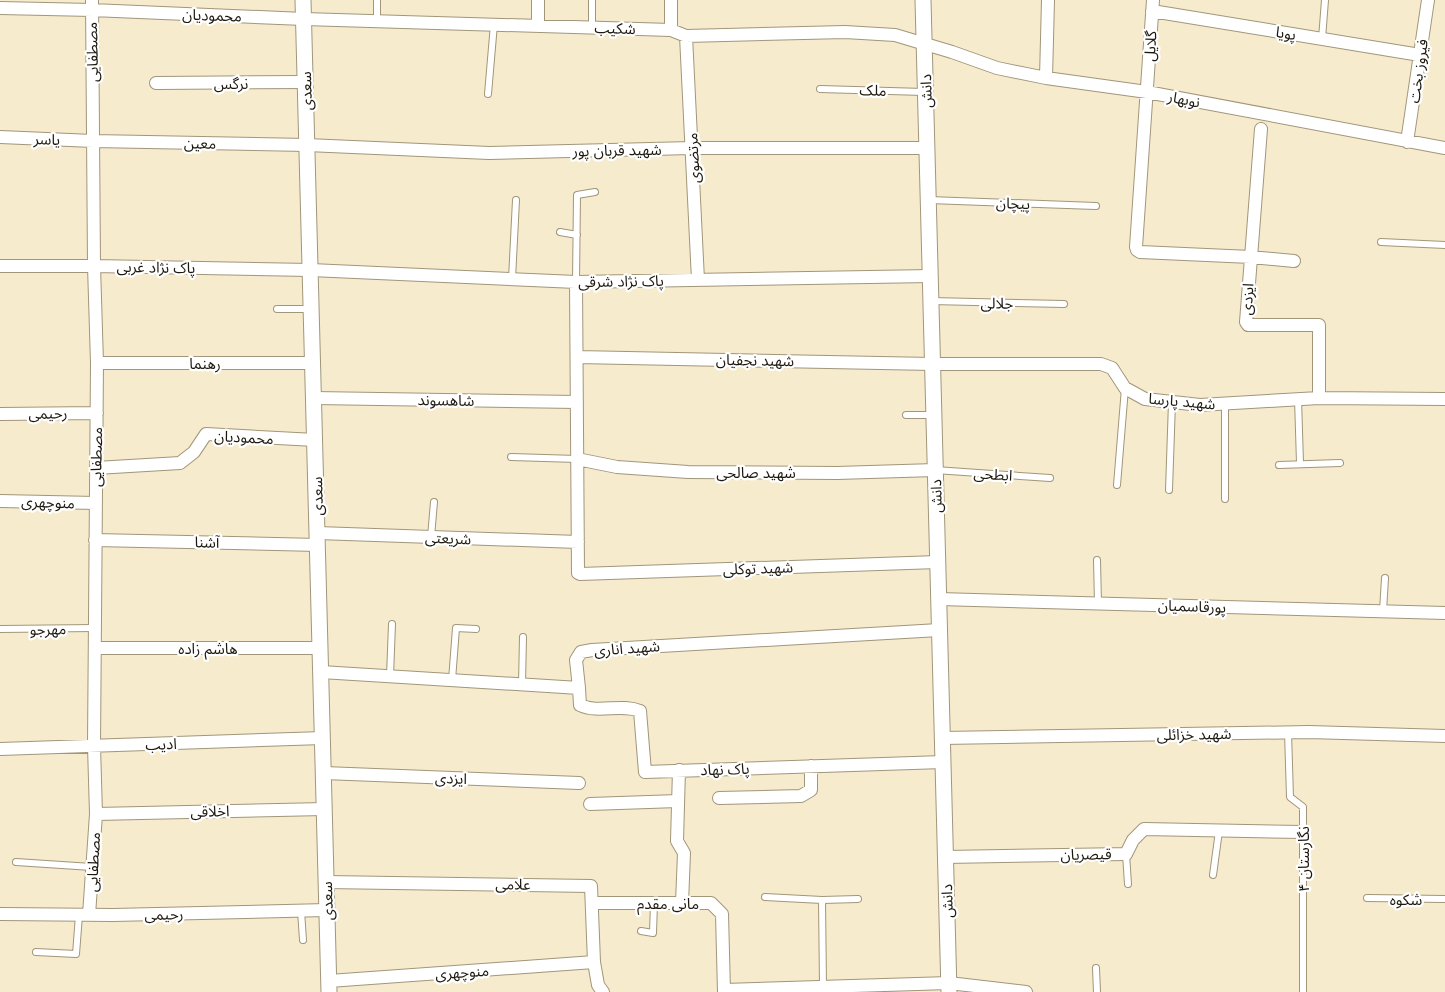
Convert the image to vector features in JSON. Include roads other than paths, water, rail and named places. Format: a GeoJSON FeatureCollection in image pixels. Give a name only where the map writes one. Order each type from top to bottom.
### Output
{"type":"FeatureCollection","features":[{"type":"Feature","properties":{"kind":"street","name":"سعدی"},"geometry":{"type":"LineString","coordinates":[[303,0],[329,986]]}},
{"type":"Feature","properties":{"kind":"street"},"geometry":{"type":"LineString","coordinates":[[538,0],[538,26]]}},
{"type":"Feature","properties":{"kind":"street"},"geometry":{"type":"LineString","coordinates":[[671,0],[671,30]]}},
{"type":"Feature","properties":{"kind":"street","name":"دانش"},"geometry":{"type":"LineString","coordinates":[[923,0],[949,988]]}},
{"type":"Feature","properties":{"kind":"street"},"geometry":{"type":"LineString","coordinates":[[1046,78],[1048,0]]}},
{"type":"Feature","properties":{"kind":"street","name":"فیروز بخت"},"geometry":{"type":"LineString","coordinates":[[1407,142],[1428,0]]}},
{"type":"Feature","properties":{"kind":"street","name":"محمودیان"},"geometry":{"type":"LineString","coordinates":[[0,8],[92,5],[304,18]]}},
{"type":"Feature","properties":{"kind":"street","name":"مصطفایی"},"geometry":{"type":"LineString","coordinates":[[84,915],[92,867],[96,814],[94,746],[98,363],[94,266],[92,5]]}},
{"type":"Feature","properties":{"kind":"street","name":"پویا"},"geometry":{"type":"LineString","coordinates":[[1153,6],[1322,39],[1420,55]]}},
{"type":"Feature","properties":{"kind":"street","name":"گلایل"},"geometry":{"type":"LineString","coordinates":[[1153,6],[1137,250],[1140,252],[1251,257]]}},
{"type":"Feature","properties":{"kind":"street","name":"شکیب"},"geometry":{"type":"LineString","coordinates":[[304,18],[671,30],[686,36],[845,32],[896,35],[924,43]]}},
{"type":"Feature","properties":{"kind":"street","name":"مرتضوی"},"geometry":{"type":"LineString","coordinates":[[686,36],[698,280]]}},
{"type":"Feature","properties":{"kind":"street","name":"نوبهار"},"geometry":{"type":"LineString","coordinates":[[924,43],[997,68],[1046,78],[1146,92],[1445,148]]}},
{"type":"Feature","properties":{"kind":"street","name":"نرگس"},"geometry":{"type":"LineString","coordinates":[[156,83],[306,82]]}},
{"type":"Feature","properties":{"kind":"street","name":"ایزدی"},"geometry":{"type":"LineString","coordinates":[[1261,129],[1246,324],[1319,325],[1319,398]]}},
{"type":"Feature","properties":{"kind":"street","name":"یاسر"},"geometry":{"type":"LineString","coordinates":[[0,137],[93,141]]}},
{"type":"Feature","properties":{"kind":"street","name":"معین"},"geometry":{"type":"LineString","coordinates":[[93,141],[307,145]]}},
{"type":"Feature","properties":{"kind":"street","name":"شهید قربان پور"},"geometry":{"type":"LineString","coordinates":[[307,145],[488,153],[692,148],[927,148]]}},
{"type":"Feature","properties":{"kind":"street"},"geometry":{"type":"LineString","coordinates":[[1251,257],[1294,261]]}},
{"type":"Feature","properties":{"kind":"street","name":"پاک نژاد غربی"},"geometry":{"type":"LineString","coordinates":[[0,266],[311,270]]}},
{"type":"Feature","properties":{"kind":"street","name":"پاک نژاد شرقی"},"geometry":{"type":"LineString","coordinates":[[311,270],[576,282],[931,276]]}},
{"type":"Feature","properties":{"kind":"street"},"geometry":{"type":"LineString","coordinates":[[576,282],[578,542]]}},
{"type":"Feature","properties":{"kind":"street","name":"شهید نجفیان"},"geometry":{"type":"LineString","coordinates":[[577,357],[933,364]]}},
{"type":"Feature","properties":{"kind":"street","name":"رهنما"},"geometry":{"type":"LineString","coordinates":[[98,363],[313,363]]}},
{"type":"Feature","properties":{"kind":"street","name":"شهید پارسا"},"geometry":{"type":"LineString","coordinates":[[933,364],[1101,364],[1112,368],[1124,388],[1144,400],[1200,405],[1319,398],[1445,399]]}},
{"type":"Feature","properties":{"kind":"street","name":"شاهسوند"},"geometry":{"type":"LineString","coordinates":[[314,398],[577,402]]}},
{"type":"Feature","properties":{"kind":"street","name":"رحیمی"},"geometry":{"type":"LineString","coordinates":[[0,414],[97,413]]}},
{"type":"Feature","properties":{"kind":"street","name":"محمودیان"},"geometry":{"type":"LineString","coordinates":[[96,468],[180,463],[194,452],[206,434],[315,440]]}},
{"type":"Feature","properties":{"kind":"street","name":"شهید صالحی"},"geometry":{"type":"LineString","coordinates":[[577,459],[617,467],[688,472],[836,473],[935,470]]}},
{"type":"Feature","properties":{"kind":"street","name":"منوچهری"},"geometry":{"type":"LineString","coordinates":[[0,501],[96,504]]}},
{"type":"Feature","properties":{"kind":"street","name":"شریعتی"},"geometry":{"type":"LineString","coordinates":[[318,539],[431,537],[578,542]]}},
{"type":"Feature","properties":{"kind":"street","name":"آشنا"},"geometry":{"type":"LineString","coordinates":[[96,540],[318,539]]}},
{"type":"Feature","properties":{"kind":"street","name":"شهید توکلی"},"geometry":{"type":"LineString","coordinates":[[578,542],[578,572],[580,574],[938,562]]}},
{"type":"Feature","properties":{"kind":"street","name":"پورقاسمیان"},"geometry":{"type":"LineString","coordinates":[[938,599],[1445,613]]}},
{"type":"Feature","properties":{"kind":"street","name":"شهید اناری"},"geometry":{"type":"LineString","coordinates":[[579,688],[576,660],[580,652],[592,650],[939,630]]}},
{"type":"Feature","properties":{"kind":"street","name":"هاشم زاده"},"geometry":{"type":"LineString","coordinates":[[95,648],[320,648]]}},
{"type":"Feature","properties":{"kind":"street"},"geometry":{"type":"LineString","coordinates":[[321,672],[579,688]]}},
{"type":"Feature","properties":{"kind":"street","name":"پاک نهاد"},"geometry":{"type":"LineString","coordinates":[[579,688],[580,705],[589,709],[630,707],[640,711],[645,772],[943,762]]}},
{"type":"Feature","properties":{"kind":"street","name":"شهید خزائلی"},"geometry":{"type":"LineString","coordinates":[[942,738],[1288,732],[1445,736]]}},
{"type":"Feature","properties":{"kind":"street","name":"ادیب"},"geometry":{"type":"LineString","coordinates":[[0,749],[323,738]]}},
{"type":"Feature","properties":{"kind":"street"},"geometry":{"type":"LineString","coordinates":[[719,798],[800,796],[811,790],[811,766]]}},
{"type":"Feature","properties":{"kind":"street"},"geometry":{"type":"LineString","coordinates":[[679,770],[677,841],[684,853],[682,903]]}},
{"type":"Feature","properties":{"kind":"street","name":"ایزدی"},"geometry":{"type":"LineString","coordinates":[[324,773],[579,783]]}},
{"type":"Feature","properties":{"kind":"street"},"geometry":{"type":"LineString","coordinates":[[590,804],[678,801]]}},
{"type":"Feature","properties":{"kind":"street","name":"اخلاقی"},"geometry":{"type":"LineString","coordinates":[[96,814],[324,809]]}},
{"type":"Feature","properties":{"kind":"street","name":"قیصریان"},"geometry":{"type":"LineString","coordinates":[[945,857],[1126,854],[1132,840],[1144,830],[1303,832]]}},
{"type":"Feature","properties":{"kind":"street","name":"علامی"},"geometry":{"type":"LineString","coordinates":[[326,882],[591,886],[594,962],[598,984],[603,992]]}},
{"type":"Feature","properties":{"kind":"street","name":"مانی مقدم"},"geometry":{"type":"LineString","coordinates":[[592,903],[711,903],[722,914],[724,991]]}},
{"type":"Feature","properties":{"kind":"street","name":"رحیمی"},"geometry":{"type":"LineString","coordinates":[[0,914],[84,915],[327,910]]}},
{"type":"Feature","properties":{"kind":"street","name":"منوچهری"},"geometry":{"type":"LineString","coordinates":[[329,986],[594,962]]}},
{"type":"Feature","properties":{"kind":"street"},"geometry":{"type":"LineString","coordinates":[[724,991],[823,986],[949,988],[1026,992]]}},
{"type":"Feature","properties":{"kind":"lane"},"geometry":{"type":"LineString","coordinates":[[377,0],[377,21]]}},
{"type":"Feature","properties":{"kind":"lane"},"geometry":{"type":"LineString","coordinates":[[592,0],[592,27]]}},
{"type":"Feature","properties":{"kind":"lane"},"geometry":{"type":"LineString","coordinates":[[1322,39],[1325,0]]}},
{"type":"Feature","properties":{"kind":"lane"},"geometry":{"type":"LineString","coordinates":[[488,94],[494,24]]}},
{"type":"Feature","properties":{"kind":"lane","name":"ملک"},"geometry":{"type":"LineString","coordinates":[[820,89],[926,92]]}},
{"type":"Feature","properties":{"kind":"lane"},"geometry":{"type":"LineString","coordinates":[[576,282],[577,195],[595,192]]}},
{"type":"Feature","properties":{"kind":"lane"},"geometry":{"type":"LineString","coordinates":[[512,279],[516,200]]}},
{"type":"Feature","properties":{"kind":"lane","name":"پیچان"},"geometry":{"type":"LineString","coordinates":[[929,200],[1096,206]]}},
{"type":"Feature","properties":{"kind":"lane"},"geometry":{"type":"LineString","coordinates":[[560,232],[577,234]]}},
{"type":"Feature","properties":{"kind":"lane"},"geometry":{"type":"LineString","coordinates":[[1381,242],[1445,245]]}},
{"type":"Feature","properties":{"kind":"lane","name":"جلالی"},"geometry":{"type":"LineString","coordinates":[[931,301],[1064,304]]}},
{"type":"Feature","properties":{"kind":"lane"},"geometry":{"type":"LineString","coordinates":[[277,308],[312,309]]}},
{"type":"Feature","properties":{"kind":"lane"},"geometry":{"type":"LineString","coordinates":[[1117,485],[1124,388]]}},
{"type":"Feature","properties":{"kind":"lane"},"geometry":{"type":"LineString","coordinates":[[1298,399],[1300,463]]}},
{"type":"Feature","properties":{"kind":"lane"},"geometry":{"type":"LineString","coordinates":[[1170,490],[1172,402]]}},
{"type":"Feature","properties":{"kind":"lane"},"geometry":{"type":"LineString","coordinates":[[1225,404],[1225,499]]}},
{"type":"Feature","properties":{"kind":"lane"},"geometry":{"type":"LineString","coordinates":[[906,416],[934,415]]}},
{"type":"Feature","properties":{"kind":"lane"},"geometry":{"type":"LineString","coordinates":[[510,458],[577,459]]}},
{"type":"Feature","properties":{"kind":"lane"},"geometry":{"type":"LineString","coordinates":[[1280,465],[1340,463]]}},
{"type":"Feature","properties":{"kind":"lane","name":"ابطحی"},"geometry":{"type":"LineString","coordinates":[[935,470],[1050,478]]}},
{"type":"Feature","properties":{"kind":"lane"},"geometry":{"type":"LineString","coordinates":[[431,537],[434,502]]}},
{"type":"Feature","properties":{"kind":"lane"},"geometry":{"type":"LineString","coordinates":[[1097,560],[1098,603]]}},
{"type":"Feature","properties":{"kind":"lane"},"geometry":{"type":"LineString","coordinates":[[1383,611],[1385,578]]}},
{"type":"Feature","properties":{"kind":"lane"},"geometry":{"type":"LineString","coordinates":[[390,676],[392,624]]}},
{"type":"Feature","properties":{"kind":"lane","name":"مهرجو"},"geometry":{"type":"LineString","coordinates":[[0,629],[95,628]]}},
{"type":"Feature","properties":{"kind":"lane"},"geometry":{"type":"LineString","coordinates":[[452,680],[456,628],[476,630]]}},
{"type":"Feature","properties":{"kind":"lane"},"geometry":{"type":"LineString","coordinates":[[522,684],[523,637]]}},
{"type":"Feature","properties":{"kind":"lane","name":"نگارستان ۴"},"geometry":{"type":"LineString","coordinates":[[1288,732],[1290,798],[1303,807],[1303,992]]}},
{"type":"Feature","properties":{"kind":"lane"},"geometry":{"type":"LineString","coordinates":[[1213,875],[1218,831]]}},
{"type":"Feature","properties":{"kind":"lane"},"geometry":{"type":"LineString","coordinates":[[1126,854],[1128,884]]}},
{"type":"Feature","properties":{"kind":"lane"},"geometry":{"type":"LineString","coordinates":[[16,862],[92,867]]}},
{"type":"Feature","properties":{"kind":"lane"},"geometry":{"type":"LineString","coordinates":[[765,897],[822,900],[858,899]]}},
{"type":"Feature","properties":{"kind":"lane","name":"شکوه"},"geometry":{"type":"LineString","coordinates":[[1367,898],[1445,898]]}},
{"type":"Feature","properties":{"kind":"lane"},"geometry":{"type":"LineString","coordinates":[[822,900],[823,986]]}},
{"type":"Feature","properties":{"kind":"lane"},"geometry":{"type":"LineString","coordinates":[[641,931],[652,933],[654,903]]}},
{"type":"Feature","properties":{"kind":"lane"},"geometry":{"type":"LineString","coordinates":[[301,910],[303,940]]}},
{"type":"Feature","properties":{"kind":"lane"},"geometry":{"type":"LineString","coordinates":[[36,952],[76,954],[84,915]]}},
{"type":"Feature","properties":{"kind":"lane"},"geometry":{"type":"LineString","coordinates":[[1096,968],[1097,992]]}}]}
